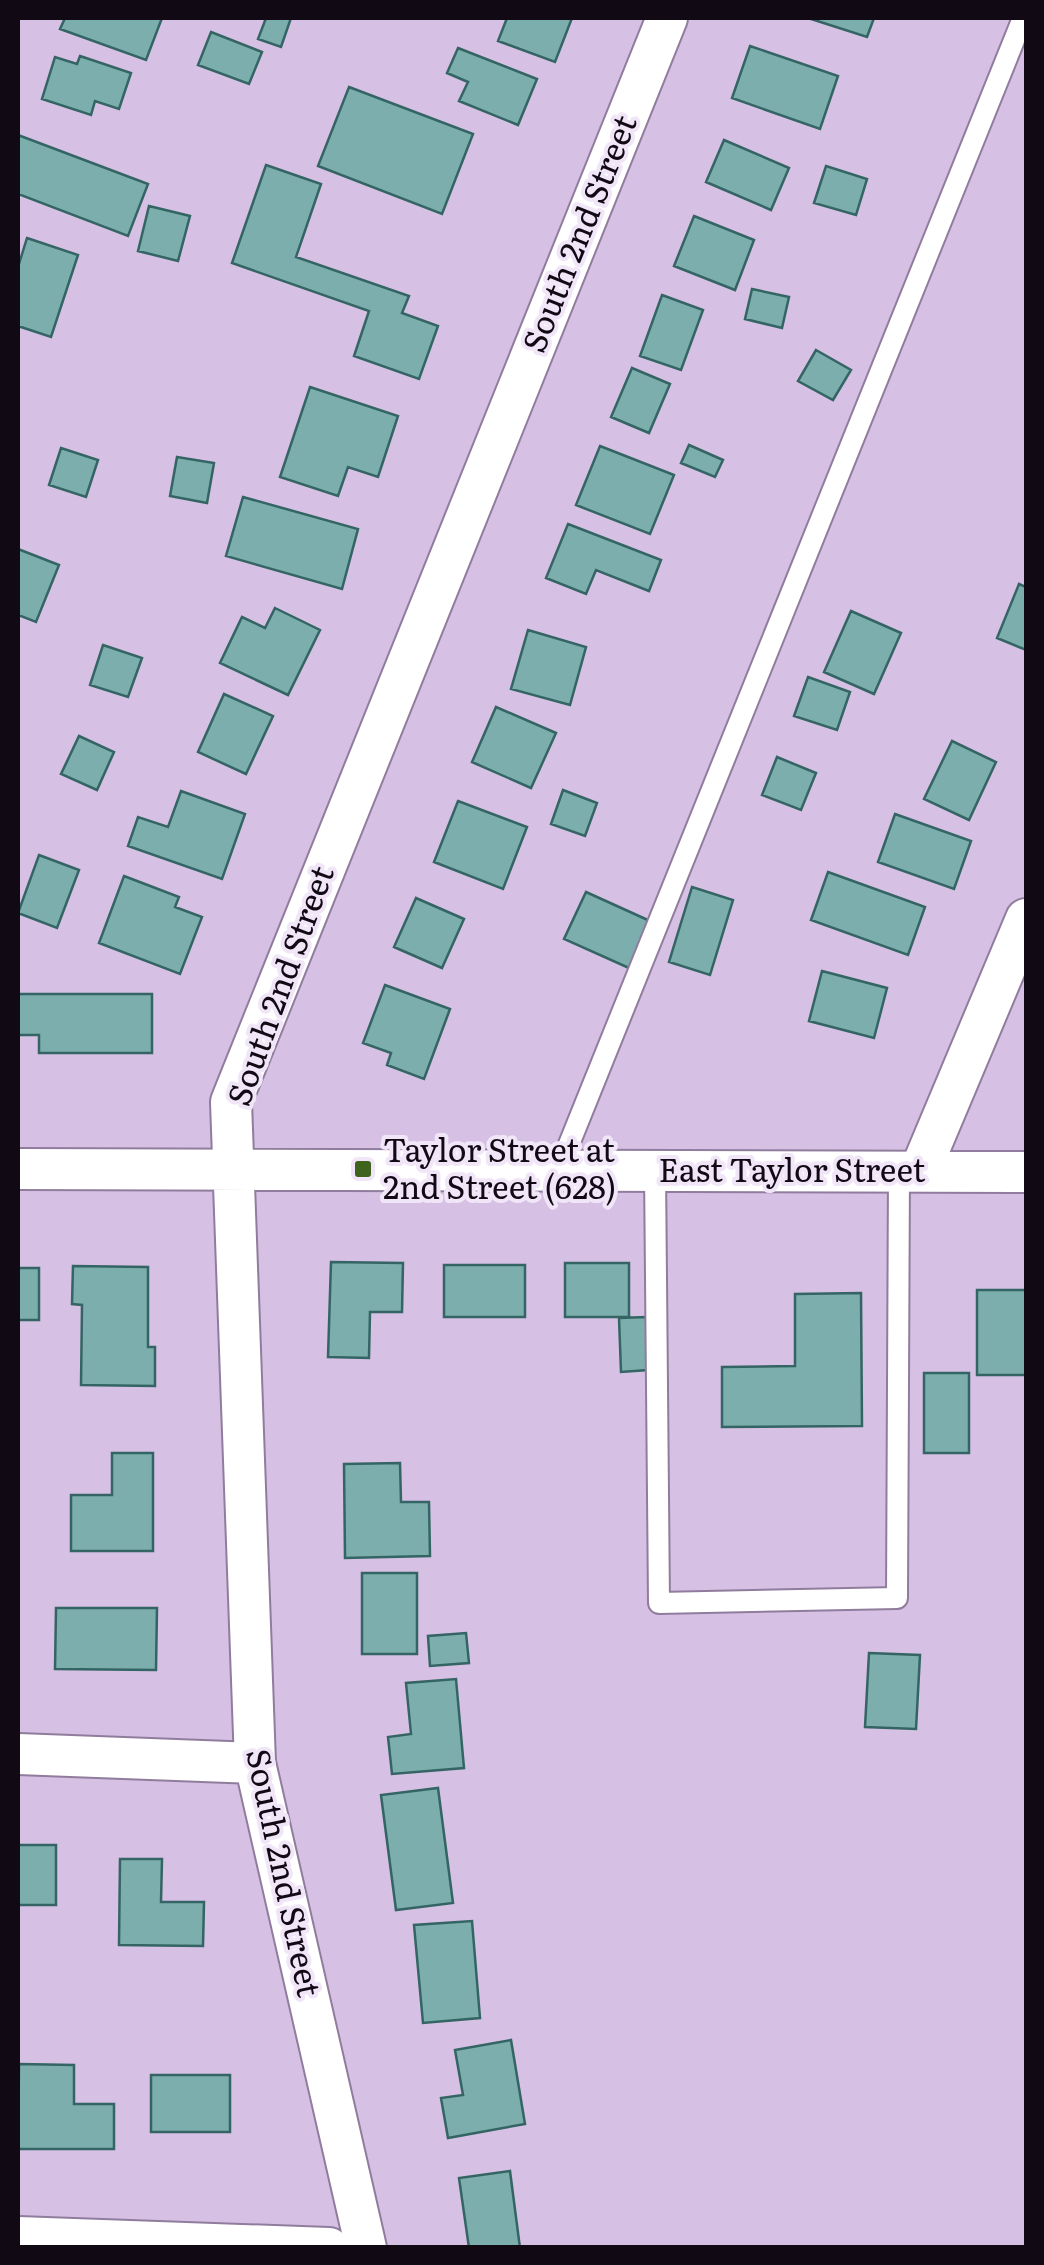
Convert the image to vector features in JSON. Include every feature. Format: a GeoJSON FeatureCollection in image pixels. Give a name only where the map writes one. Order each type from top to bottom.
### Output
{"type":"FeatureCollection","features":[{"type":"Feature","properties":{"kind":"street","name":"South 2nd Street"},"geometry":{"type":"LineString","coordinates":[[366,2248],[256,1763],[231,1102],[667,18]]}},
{"type":"Feature","properties":{"kind":"street"},"geometry":{"type":"LineString","coordinates":[[910,1171],[1026,919]]}},
{"type":"Feature","properties":{"kind":"street","name":"East Taylor Street"},"geometry":{"type":"LineString","coordinates":[[18,1169],[1026,1172]]}},
{"type":"Feature","properties":{"kind":"street"},"geometry":{"type":"LineString","coordinates":[[18,1754],[256,1763]]}},
{"type":"Feature","properties":{"kind":"street"},"geometry":{"type":"LineString","coordinates":[[18,2237],[328,2248]]}},
{"type":"Feature","properties":{"kind":"lane"},"geometry":{"type":"LineString","coordinates":[[559,1169],[1023,18]]}},
{"type":"Feature","properties":{"kind":"lane"},"geometry":{"type":"LineString","coordinates":[[655,1170],[660,1603],[897,1598],[910,1171]]}},
{"type":"Feature","properties":{"kind":"building"},"geometry":{"type":"Polygon","coordinates":[[[65,18],[162,18],[146,60],[60,29],[65,18]]]}},
{"type":"Feature","properties":{"kind":"building"},"geometry":{"type":"Polygon","coordinates":[[[266,18],[291,18],[281,47],[258,39],[266,18]]]}},
{"type":"Feature","properties":{"kind":"building"},"geometry":{"type":"Polygon","coordinates":[[[507,18],[572,18],[555,62],[498,41],[507,18]]]}},
{"type":"Feature","properties":{"kind":"building"},"geometry":{"type":"Polygon","coordinates":[[[808,18],[874,18],[867,37],[808,18]]]}},
{"type":"Feature","properties":{"kind":"building"},"geometry":{"type":"Polygon","coordinates":[[[211,32],[262,52],[249,84],[198,65],[211,32]]]}},
{"type":"Feature","properties":{"kind":"building"},"geometry":{"type":"Polygon","coordinates":[[[750,46],[838,76],[820,129],[732,98],[750,46]]]}},
{"type":"Feature","properties":{"kind":"building"},"geometry":{"type":"Polygon","coordinates":[[[458,48],[537,79],[518,125],[459,101],[468,82],[447,73],[458,48]]]}},
{"type":"Feature","properties":{"kind":"building"},"geometry":{"type":"Polygon","coordinates":[[[80,56],[131,73],[119,109],[95,101],[91,115],[42,99],[55,57],[77,64],[80,56]]]}},
{"type":"Feature","properties":{"kind":"building"},"geometry":{"type":"Polygon","coordinates":[[[349,87],[473,134],[442,214],[318,166],[349,87]]]}},
{"type":"Feature","properties":{"kind":"building"},"geometry":{"type":"Polygon","coordinates":[[[18,135],[148,184],[128,236],[18,194],[18,135]]]}},
{"type":"Feature","properties":{"kind":"building"},"geometry":{"type":"Polygon","coordinates":[[[724,140],[789,168],[771,210],[706,182],[724,140]]]}},
{"type":"Feature","properties":{"kind":"building"},"geometry":{"type":"Polygon","coordinates":[[[266,165],[321,184],[296,257],[409,296],[402,313],[438,326],[419,379],[354,356],[369,311],[232,263],[266,165]]]}},
{"type":"Feature","properties":{"kind":"building"},"geometry":{"type":"Polygon","coordinates":[[[826,166],[867,179],[856,215],[814,203],[826,166]]]}},
{"type":"Feature","properties":{"kind":"building"},"geometry":{"type":"Polygon","coordinates":[[[149,206],[190,216],[178,261],[138,251],[149,206]]]}},
{"type":"Feature","properties":{"kind":"building"},"geometry":{"type":"Polygon","coordinates":[[[694,216],[754,240],[735,290],[674,266],[694,216]]]}},
{"type":"Feature","properties":{"kind":"building"},"geometry":{"type":"Polygon","coordinates":[[[27,238],[78,255],[51,337],[18,326],[18,267],[27,238]]]}},
{"type":"Feature","properties":{"kind":"building"},"geometry":{"type":"Polygon","coordinates":[[[752,289],[789,297],[782,328],[745,319],[752,289]]]}},
{"type":"Feature","properties":{"kind":"building"},"geometry":{"type":"Polygon","coordinates":[[[662,295],[703,310],[681,370],[640,356],[662,295]]]}},
{"type":"Feature","properties":{"kind":"building"},"geometry":{"type":"Polygon","coordinates":[[[816,350],[851,370],[833,400],[798,381],[816,350]]]}},
{"type":"Feature","properties":{"kind":"building"},"geometry":{"type":"Polygon","coordinates":[[[632,368],[670,384],[649,433],[611,417],[632,368]]]}},
{"type":"Feature","properties":{"kind":"building"},"geometry":{"type":"Polygon","coordinates":[[[310,387],[398,416],[378,477],[348,467],[338,496],[280,477],[310,387]]]}},
{"type":"Feature","properties":{"kind":"building"},"geometry":{"type":"Polygon","coordinates":[[[689,445],[723,460],[715,477],[681,463],[689,445]]]}},
{"type":"Feature","properties":{"kind":"building"},"geometry":{"type":"Polygon","coordinates":[[[600,446],[674,475],[650,534],[576,505],[600,446]]]}},
{"type":"Feature","properties":{"kind":"building"},"geometry":{"type":"Polygon","coordinates":[[[61,448],[98,460],[86,497],[49,485],[61,448]]]}},
{"type":"Feature","properties":{"kind":"building"},"geometry":{"type":"Polygon","coordinates":[[[177,457],[214,463],[207,503],[170,496],[177,457]]]}},
{"type":"Feature","properties":{"kind":"building"},"geometry":{"type":"Polygon","coordinates":[[[243,497],[358,529],[342,589],[226,556],[243,497]]]}},
{"type":"Feature","properties":{"kind":"building"},"geometry":{"type":"Polygon","coordinates":[[[568,524],[661,560],[649,591],[596,570],[586,594],[546,578],[568,524]]]}},
{"type":"Feature","properties":{"kind":"building"},"geometry":{"type":"Polygon","coordinates":[[[18,549],[59,565],[36,622],[18,615],[18,549]]]}},
{"type":"Feature","properties":{"kind":"building"},"geometry":{"type":"Polygon","coordinates":[[[1019,584],[1026,587],[1026,650],[997,638],[1019,584]]]}},
{"type":"Feature","properties":{"kind":"building"},"geometry":{"type":"Polygon","coordinates":[[[275,608],[320,630],[288,695],[220,663],[242,617],[265,628],[275,608]]]}},
{"type":"Feature","properties":{"kind":"building"},"geometry":{"type":"Polygon","coordinates":[[[851,611],[901,633],[874,694],[824,672],[851,611]]]}},
{"type":"Feature","properties":{"kind":"building"},"geometry":{"type":"Polygon","coordinates":[[[528,630],[586,647],[570,705],[511,689],[528,630]]]}},
{"type":"Feature","properties":{"kind":"building"},"geometry":{"type":"Polygon","coordinates":[[[103,645],[142,658],[128,697],[90,685],[103,645]]]}},
{"type":"Feature","properties":{"kind":"building"},"geometry":{"type":"Polygon","coordinates":[[[808,677],[850,692],[837,730],[794,716],[808,677]]]}},
{"type":"Feature","properties":{"kind":"building"},"geometry":{"type":"Polygon","coordinates":[[[224,694],[273,716],[246,774],[198,752],[224,694]]]}},
{"type":"Feature","properties":{"kind":"building"},"geometry":{"type":"Polygon","coordinates":[[[496,707],[556,733],[531,788],[472,762],[496,707]]]}},
{"type":"Feature","properties":{"kind":"building"},"geometry":{"type":"Polygon","coordinates":[[[79,736],[114,752],[97,790],[61,774],[79,736]]]}},
{"type":"Feature","properties":{"kind":"building"},"geometry":{"type":"Polygon","coordinates":[[[952,741],[996,762],[969,820],[924,799],[952,741]]]}},
{"type":"Feature","properties":{"kind":"building"},"geometry":{"type":"Polygon","coordinates":[[[777,757],[816,773],[801,810],[762,795],[777,757]]]}},
{"type":"Feature","properties":{"kind":"building"},"geometry":{"type":"Polygon","coordinates":[[[563,790],[597,803],[585,836],[551,824],[563,790]]]}},
{"type":"Feature","properties":{"kind":"building"},"geometry":{"type":"Polygon","coordinates":[[[181,791],[245,814],[222,879],[128,846],[138,817],[168,827],[181,791]]]}},
{"type":"Feature","properties":{"kind":"building"},"geometry":{"type":"Polygon","coordinates":[[[458,801],[527,827],[503,889],[434,862],[458,801]]]}},
{"type":"Feature","properties":{"kind":"building"},"geometry":{"type":"Polygon","coordinates":[[[895,814],[971,841],[954,889],[878,862],[895,814]]]}},
{"type":"Feature","properties":{"kind":"building"},"geometry":{"type":"Polygon","coordinates":[[[39,855],[79,870],[57,928],[18,913],[39,855]]]}},
{"type":"Feature","properties":{"kind":"building"},"geometry":{"type":"Polygon","coordinates":[[[828,872],[925,907],[908,955],[811,920],[828,872]]]}},
{"type":"Feature","properties":{"kind":"building"},"geometry":{"type":"Polygon","coordinates":[[[124,876],[179,897],[175,907],[202,917],[180,974],[99,943],[124,876]]]}},
{"type":"Feature","properties":{"kind":"building"},"geometry":{"type":"Polygon","coordinates":[[[692,887],[733,900],[710,975],[669,962],[692,887]]]}},
{"type":"Feature","properties":{"kind":"building"},"geometry":{"type":"Polygon","coordinates":[[[586,892],[650,921],[629,968],[564,939],[586,892]]]}},
{"type":"Feature","properties":{"kind":"building"},"geometry":{"type":"Polygon","coordinates":[[[416,898],[464,919],[442,968],[394,947],[416,898]]]}},
{"type":"Feature","properties":{"kind":"building"},"geometry":{"type":"Polygon","coordinates":[[[822,971],[887,988],[874,1038],[809,1021],[822,971]]]}},
{"type":"Feature","properties":{"kind":"building"},"geometry":{"type":"Polygon","coordinates":[[[385,985],[450,1009],[424,1079],[387,1065],[391,1053],[363,1043],[385,985]]]}},
{"type":"Feature","properties":{"kind":"building"},"geometry":{"type":"Polygon","coordinates":[[[18,994],[152,994],[152,1053],[39,1053],[39,1035],[18,1035],[18,994]]]}},
{"type":"Feature","properties":{"kind":"building"},"geometry":{"type":"Polygon","coordinates":[[[331,1262],[403,1263],[402,1312],[370,1312],[369,1358],[328,1357],[331,1262]]]}},
{"type":"Feature","properties":{"kind":"building"},"geometry":{"type":"Polygon","coordinates":[[[565,1263],[629,1263],[629,1317],[565,1317],[565,1263]]]}},
{"type":"Feature","properties":{"kind":"building"},"geometry":{"type":"Polygon","coordinates":[[[444,1265],[525,1265],[525,1317],[444,1317],[444,1265]]]}},
{"type":"Feature","properties":{"kind":"building"},"geometry":{"type":"Polygon","coordinates":[[[73,1266],[148,1267],[148,1347],[155,1347],[155,1386],[81,1385],[82,1305],[72,1304],[73,1266]]]}},
{"type":"Feature","properties":{"kind":"building"},"geometry":{"type":"Polygon","coordinates":[[[18,1268],[39,1268],[39,1320],[18,1320],[18,1268]]]}},
{"type":"Feature","properties":{"kind":"building"},"geometry":{"type":"Polygon","coordinates":[[[977,1290],[1026,1290],[1026,1375],[977,1375],[977,1290]]]}},
{"type":"Feature","properties":{"kind":"building"},"geometry":{"type":"Polygon","coordinates":[[[861,1293],[862,1426],[722,1427],[722,1367],[795,1366],[795,1294],[861,1293]]]}},
{"type":"Feature","properties":{"kind":"building"},"geometry":{"type":"Polygon","coordinates":[[[646,1317],[648,1370],[621,1372],[619,1318],[646,1317]]]}},
{"type":"Feature","properties":{"kind":"building"},"geometry":{"type":"Polygon","coordinates":[[[924,1373],[969,1373],[969,1453],[924,1453],[924,1373]]]}},
{"type":"Feature","properties":{"kind":"building"},"geometry":{"type":"Polygon","coordinates":[[[112,1453],[153,1453],[153,1551],[71,1551],[71,1495],[112,1495],[112,1453]]]}},
{"type":"Feature","properties":{"kind":"building"},"geometry":{"type":"Polygon","coordinates":[[[400,1463],[401,1502],[429,1502],[430,1556],[345,1558],[344,1464],[400,1463]]]}},
{"type":"Feature","properties":{"kind":"building"},"geometry":{"type":"Polygon","coordinates":[[[362,1573],[417,1573],[417,1654],[362,1654],[362,1573]]]}},
{"type":"Feature","properties":{"kind":"building"},"geometry":{"type":"Polygon","coordinates":[[[56,1608],[157,1608],[156,1670],[55,1669],[56,1608]]]}},
{"type":"Feature","properties":{"kind":"building"},"geometry":{"type":"Polygon","coordinates":[[[466,1633],[469,1663],[430,1666],[428,1636],[466,1633]]]}},
{"type":"Feature","properties":{"kind":"building"},"geometry":{"type":"Polygon","coordinates":[[[869,1653],[920,1655],[916,1729],[865,1727],[869,1653]]]}},
{"type":"Feature","properties":{"kind":"building"},"geometry":{"type":"Polygon","coordinates":[[[456,1679],[464,1768],[392,1774],[388,1737],[411,1734],[406,1683],[456,1679]]]}},
{"type":"Feature","properties":{"kind":"building"},"geometry":{"type":"Polygon","coordinates":[[[438,1788],[453,1903],[396,1910],[381,1795],[438,1788]]]}},
{"type":"Feature","properties":{"kind":"building"},"geometry":{"type":"Polygon","coordinates":[[[18,1845],[56,1845],[56,1905],[18,1905],[18,1845]]]}},
{"type":"Feature","properties":{"kind":"building"},"geometry":{"type":"Polygon","coordinates":[[[120,1859],[162,1859],[161,1902],[204,1902],[203,1946],[119,1945],[120,1859]]]}},
{"type":"Feature","properties":{"kind":"building"},"geometry":{"type":"Polygon","coordinates":[[[472,1921],[480,2018],[423,2023],[414,1925],[472,1921]]]}},
{"type":"Feature","properties":{"kind":"building"},"geometry":{"type":"Polygon","coordinates":[[[511,2040],[525,2124],[448,2138],[441,2098],[463,2095],[455,2050],[511,2040]]]}},
{"type":"Feature","properties":{"kind":"building"},"geometry":{"type":"Polygon","coordinates":[[[19,2064],[74,2065],[74,2104],[114,2104],[114,2149],[18,2149],[19,2064]]]}},
{"type":"Feature","properties":{"kind":"building"},"geometry":{"type":"Polygon","coordinates":[[[151,2075],[230,2075],[230,2132],[151,2132],[151,2075]]]}},
{"type":"Feature","properties":{"kind":"building"},"geometry":{"type":"Polygon","coordinates":[[[510,2171],[520,2248],[469,2248],[459,2178],[510,2171]]]}},
{"type":"Feature","properties":{"kind":"place","name":"Taylor Street at 2nd Street (628)"},"geometry":{"type":"Point","coordinates":[363,1169]}}]}
